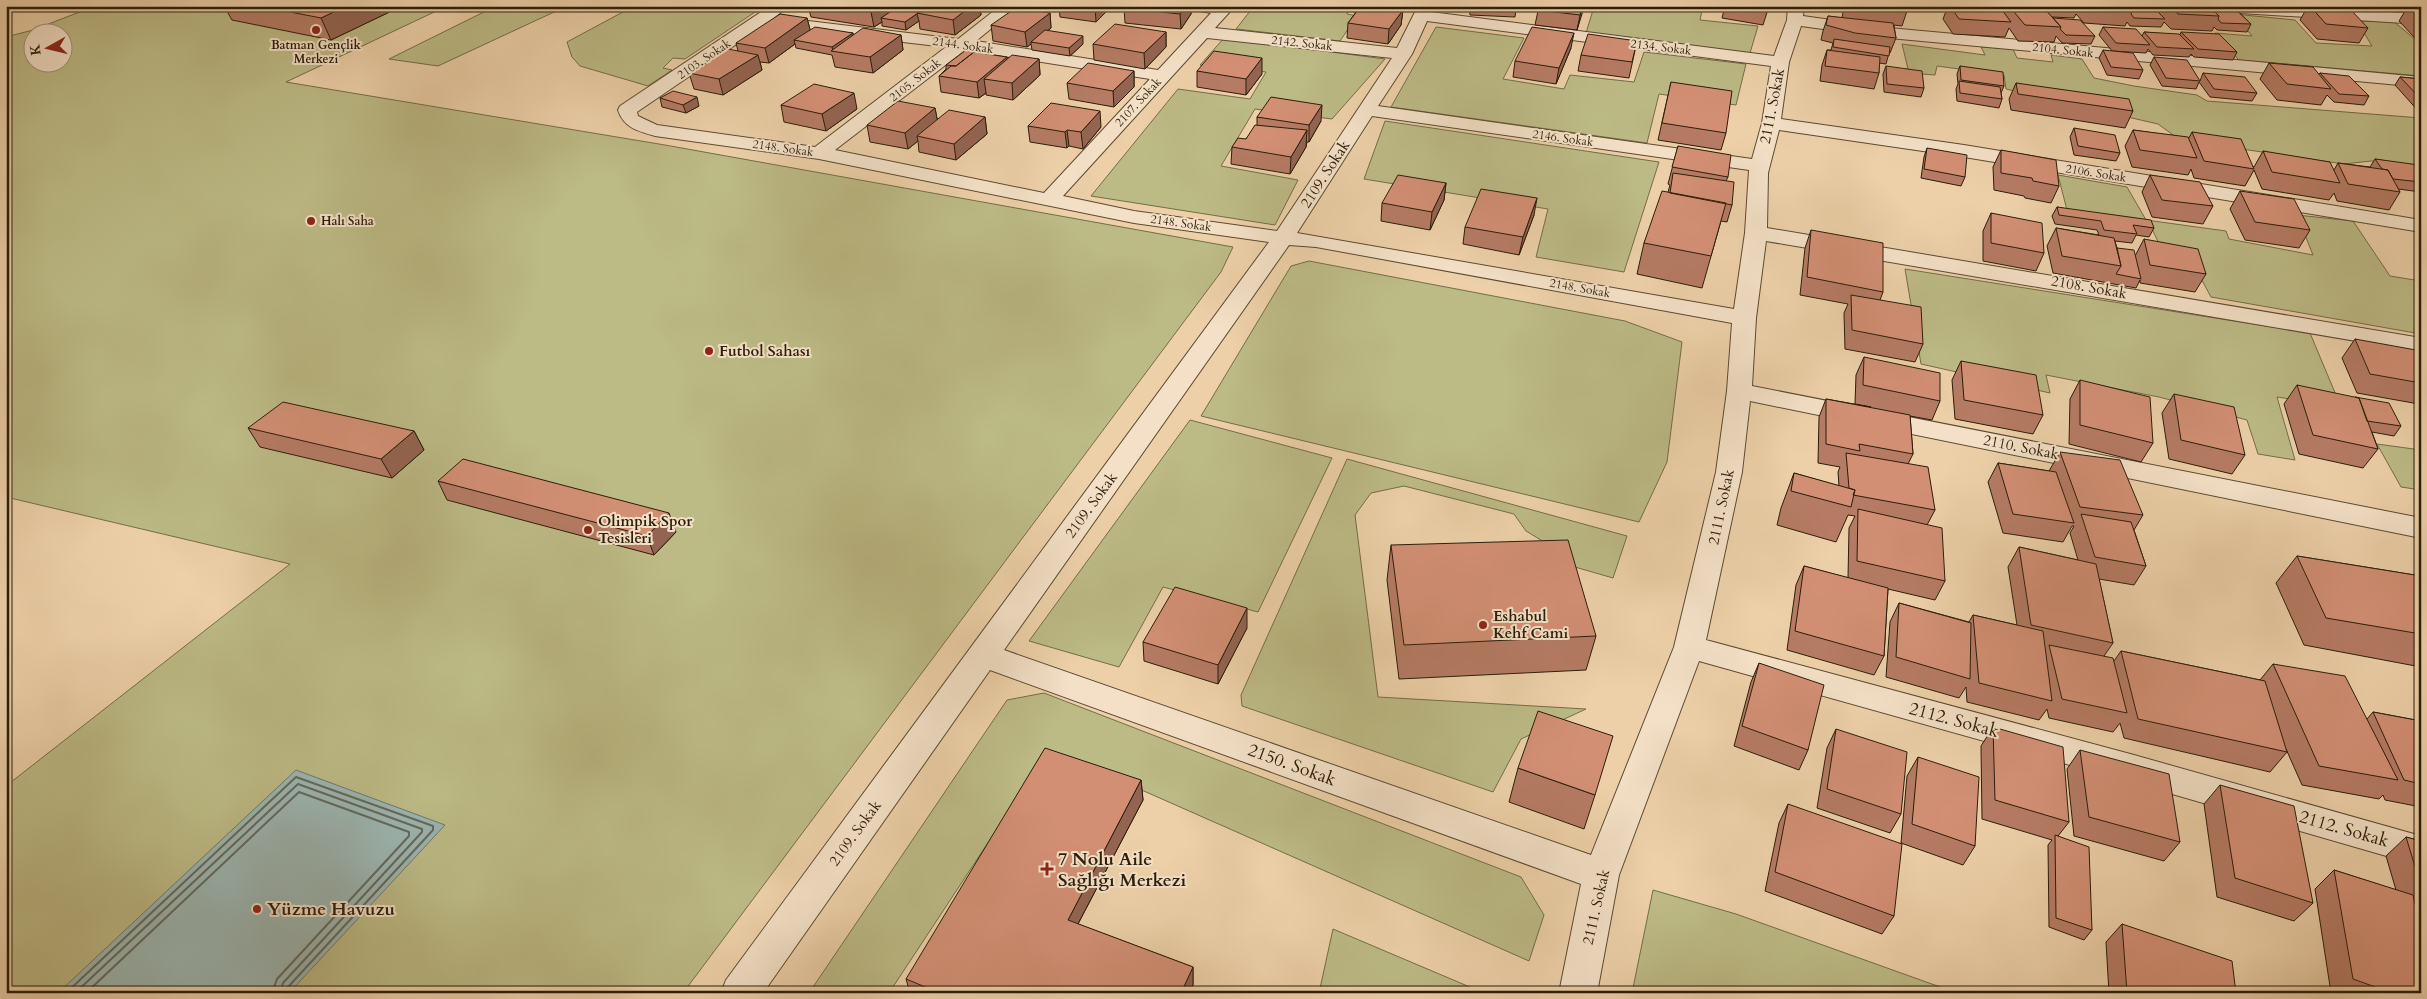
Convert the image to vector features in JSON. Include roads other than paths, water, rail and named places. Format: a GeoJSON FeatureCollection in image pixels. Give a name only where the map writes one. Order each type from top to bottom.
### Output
{"type":"FeatureCollection","features":[{"type":"Feature","properties":{"kind":"street","name":"2103. Sokak"},"geometry":{"type":"LineString","coordinates":[[627,110],[762,21],[781,6]]}},
{"type":"Feature","properties":{"kind":"street","name":"2105. Sokak"},"geometry":{"type":"LineString","coordinates":[[819,153],[1011,6]]}},
{"type":"Feature","properties":{"kind":"street"},"geometry":{"type":"LineString","coordinates":[[1195,6],[1225,8]]}},
{"type":"Feature","properties":{"kind":"street"},"geometry":{"type":"LineString","coordinates":[[2208,6],[2421,19]]}},
{"type":"Feature","properties":{"kind":"street","name":"2107. Sokak"},"geometry":{"type":"LineString","coordinates":[[1050,198],[1225,8]]}},
{"type":"Feature","properties":{"kind":"street","name":"2109. Sokak"},"geometry":{"type":"LineString","coordinates":[[740,993],[1282,238],[1403,54],[1425,11]]}},
{"type":"Feature","properties":{"kind":"street","name":"2134. Sokak"},"geometry":{"type":"LineString","coordinates":[[1425,11],[1780,62]]}},
{"type":"Feature","properties":{"kind":"street","name":"2111. Sokak"},"geometry":{"type":"LineString","coordinates":[[1578,993],[1601,875],[1689,647],[1729,472],[1739,391],[1744,318],[1756,233],[1760,166],[1771,123],[1780,62],[1796,13]]}},
{"type":"Feature","properties":{"kind":"street","name":"2104. Sokak"},"geometry":{"type":"LineString","coordinates":[[1796,13],[1898,34],[2421,82]]}},
{"type":"Feature","properties":{"kind":"street","name":"2144. Sokak"},"geometry":{"type":"LineString","coordinates":[[762,21],[961,44],[1163,76]]}},
{"type":"Feature","properties":{"kind":"street","name":"2142. Sokak"},"geometry":{"type":"LineString","coordinates":[[1202,32],[1403,54]]}},
{"type":"Feature","properties":{"kind":"street","name":"2148. Sokak"},"geometry":{"type":"LineString","coordinates":[[627,110],[629,119],[634,123],[655,130],[819,153],[1050,198],[1134,217],[1282,238],[1326,242],[1744,318]]}},
{"type":"Feature","properties":{"kind":"street","name":"2146. Sokak"},"geometry":{"type":"LineString","coordinates":[[1367,110],[1760,166]]}},
{"type":"Feature","properties":{"kind":"street","name":"2106. Sokak"},"geometry":{"type":"LineString","coordinates":[[1771,123],[1964,152],[2421,226]]}},
{"type":"Feature","properties":{"kind":"street","name":"2108. Sokak"},"geometry":{"type":"LineString","coordinates":[[1756,233],[2165,300],[2421,346]]}},
{"type":"Feature","properties":{"kind":"street","name":"2110. Sokak"},"geometry":{"type":"LineString","coordinates":[[1739,391],[2421,528]]}},
{"type":"Feature","properties":{"kind":"street","name":"2112. Sokak"},"geometry":{"type":"LineString","coordinates":[[1689,647],[2134,769],[2421,851]]}},
{"type":"Feature","properties":{"kind":"street","name":"2150. Sokak"},"geometry":{"type":"LineString","coordinates":[[983,655],[1601,875]]}},
{"type":"Feature","properties":{"kind":"water","name":"Yüzme Havuzu"},"geometry":{"type":"Polygon","coordinates":[[[296,770],[445,825],[289,993],[58,993],[296,770]]]}},
{"type":"Feature","properties":{"kind":"place","name":"Batman Gençlik Merkezi"},"geometry":{"type":"Point","coordinates":[316,30]}},
{"type":"Feature","properties":{"kind":"place","name":"Halı Saha"},"geometry":{"type":"Point","coordinates":[311,221]}},
{"type":"Feature","properties":{"kind":"place","name":"Futbol Sahası"},"geometry":{"type":"Point","coordinates":[709,351]}},
{"type":"Feature","properties":{"kind":"place","name":"Olimpik Spor Tesisleri"},"geometry":{"type":"Point","coordinates":[588,530]}},
{"type":"Feature","properties":{"kind":"place","name":"Eshabul Kehf Cami"},"geometry":{"type":"Point","coordinates":[1483,625]}},
{"type":"Feature","properties":{"kind":"place","name":"7 Nolu Aile Sağlığı Merkezi"},"geometry":{"type":"Point","coordinates":[1047,869]}},
{"type":"Feature","properties":{"kind":"place","name":"Yüzme Havuzu"},"geometry":{"type":"Point","coordinates":[257,909]}}]}
